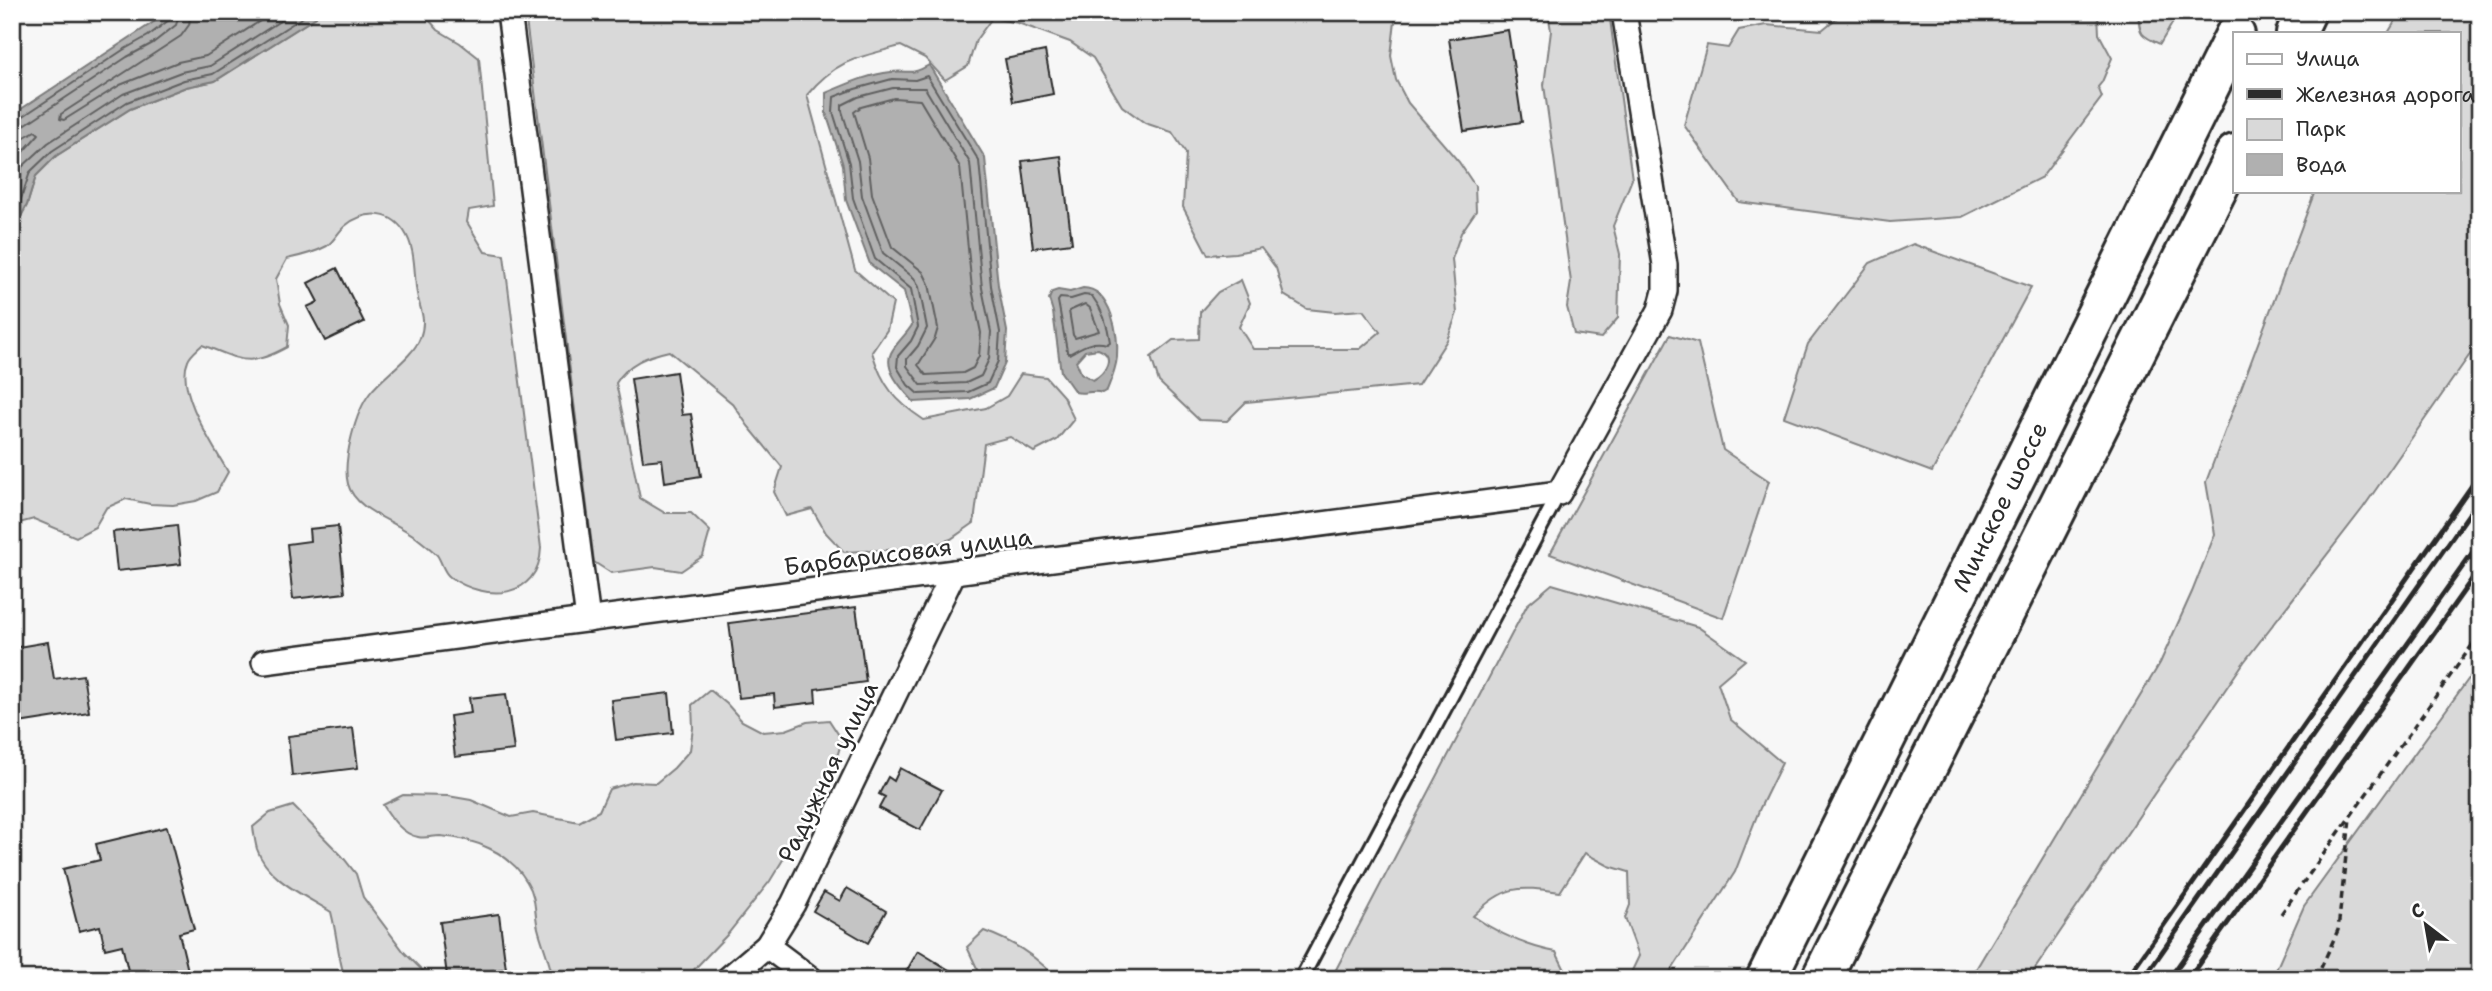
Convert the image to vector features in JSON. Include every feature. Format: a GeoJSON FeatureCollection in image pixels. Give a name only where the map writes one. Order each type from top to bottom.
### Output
{"type":"FeatureCollection","features":[{"type":"Feature","properties":{"kind":"highway"},"geometry":{"type":"LineString","coordinates":[[2296,32],[2306,12]]}},
{"type":"Feature","properties":{"kind":"highway","name":"Минское шоссе"},"geometry":{"type":"LineString","coordinates":[[1766,979],[2233,36]]}},
{"type":"Feature","properties":{"kind":"highway"},"geometry":{"type":"LineString","coordinates":[[1821,979],[2233,158]]}},
{"type":"Feature","properties":{"kind":"street"},"geometry":{"type":"LineString","coordinates":[[509,12],[587,620]]}},
{"type":"Feature","properties":{"kind":"street"},"geometry":{"type":"LineString","coordinates":[[1559,493],[1660,310],[1665,291],[1665,265],[1625,12]]}},
{"type":"Feature","properties":{"kind":"street","name":"Барбарисовая улица"},"geometry":{"type":"LineString","coordinates":[[264,662],[1559,493]]}},
{"type":"Feature","properties":{"kind":"street","name":"Радужная улица"},"geometry":{"type":"LineString","coordinates":[[728,979],[767,946],[793,904],[954,572]]}},
{"type":"Feature","properties":{"kind":"street"},"geometry":{"type":"LineString","coordinates":[[767,946],[811,979]]}},
{"type":"Feature","properties":{"kind":"lane"},"geometry":{"type":"LineString","coordinates":[[1301,979],[1559,493]]}},
{"type":"Feature","properties":{"kind":"path"},"geometry":{"type":"LineString","coordinates":[[2281,914],[2480,634]]}},
{"type":"Feature","properties":{"kind":"path"},"geometry":{"type":"LineString","coordinates":[[2316,979],[2337,930],[2350,817]]}},
{"type":"Feature","properties":{"kind":"green space"},"geometry":{"type":"Polygon","coordinates":[[[318,12],[422,12],[438,30],[479,58],[493,206],[469,210],[467,222],[485,252],[504,255],[541,548],[538,565],[531,578],[521,587],[494,593],[464,585],[450,577],[435,553],[408,532],[367,508],[352,493],[348,484],[347,463],[351,437],[365,401],[416,345],[423,323],[408,237],[391,219],[376,215],[352,221],[322,248],[287,259],[276,279],[280,304],[289,325],[287,347],[262,358],[244,360],[202,345],[189,359],[185,373],[191,402],[228,472],[217,492],[196,501],[173,505],[126,499],[106,508],[95,527],[76,537],[34,519],[12,525],[12,233],[27,205],[36,176],[56,156],[130,109],[186,87],[215,81],[316,17],[318,12]]]}},
{"type":"Feature","properties":{"kind":"green space"},"geometry":{"type":"Polygon","coordinates":[[[525,12],[1396,12],[1391,56],[1396,80],[1408,103],[1459,162],[1475,186],[1476,211],[1461,233],[1452,259],[1457,313],[1447,340],[1418,385],[1246,402],[1227,421],[1199,420],[1159,382],[1151,357],[1173,340],[1199,339],[1200,312],[1218,292],[1241,280],[1250,303],[1239,327],[1253,349],[1360,349],[1380,332],[1363,310],[1335,312],[1307,309],[1284,295],[1276,268],[1261,248],[1208,255],[1183,207],[1186,153],[1172,132],[1145,123],[1122,106],[1093,58],[1070,42],[1018,23],[992,18],[976,40],[968,66],[945,80],[925,58],[901,46],[860,57],[828,74],[807,95],[855,270],[893,303],[887,330],[872,352],[885,383],[897,399],[924,420],[986,408],[1007,396],[1021,374],[1046,377],[1063,396],[1074,419],[1057,440],[1034,452],[1010,437],[984,444],[974,523],[951,539],[926,548],[844,552],[826,533],[812,509],[786,516],[774,492],[782,467],[733,404],[669,351],[653,355],[632,365],[616,383],[640,498],[665,513],[691,513],[710,531],[703,556],[681,571],[655,567],[611,573],[594,562],[525,12]]]}},
{"type":"Feature","properties":{"kind":"green space"},"geometry":{"type":"Polygon","coordinates":[[[1548,12],[1609,12],[1632,179],[1613,226],[1620,254],[1618,318],[1601,338],[1574,334],[1567,307],[1571,282],[1544,85],[1551,31],[1548,12]]]}},
{"type":"Feature","properties":{"kind":"green space"},"geometry":{"type":"Polygon","coordinates":[[[1844,12],[2098,12],[2099,34],[2112,58],[2098,87],[2102,97],[2042,177],[1962,217],[1890,222],[1739,202],[1684,125],[1707,45],[1728,48],[1739,30],[1766,25],[1822,30],[1844,12]]]}},
{"type":"Feature","properties":{"kind":"green space"},"geometry":{"type":"Polygon","coordinates":[[[2138,12],[2179,12],[2160,44],[2142,33],[2138,12]]]}},
{"type":"Feature","properties":{"kind":"green space"},"geometry":{"type":"Polygon","coordinates":[[[2401,12],[2480,12],[2480,340],[2363,508],[2244,662],[2028,979],[1970,979],[2160,663],[2192,592],[2215,534],[2206,482],[2315,192],[2460,192],[2460,32],[2389,32],[2401,12]]]}},
{"type":"Feature","properties":{"kind":"green space"},"geometry":{"type":"Polygon","coordinates":[[[1913,244],[2031,287],[1932,472],[1784,417],[1808,344],[1870,263],[1913,244]]]}},
{"type":"Feature","properties":{"kind":"green space"},"geometry":{"type":"Polygon","coordinates":[[[1670,335],[1698,343],[1723,450],[1769,481],[1723,618],[1550,554],[1670,335]]]}},
{"type":"Feature","properties":{"kind":"green space"},"geometry":{"type":"Polygon","coordinates":[[[1552,584],[1698,627],[1745,660],[1718,683],[1730,719],[1782,763],[1760,808],[1735,872],[1666,979],[1628,979],[1639,956],[1625,918],[1630,905],[1629,872],[1609,866],[1585,853],[1560,892],[1512,890],[1494,898],[1473,916],[1512,938],[1556,952],[1567,974],[1562,979],[1331,979],[1527,605],[1552,584]]]}},
{"type":"Feature","properties":{"kind":"green space"},"geometry":{"type":"Polygon","coordinates":[[[2480,663],[2480,979],[2272,979],[2304,906],[2480,663]]]}},
{"type":"Feature","properties":{"kind":"green space"},"geometry":{"type":"Polygon","coordinates":[[[710,690],[742,721],[763,732],[786,730],[807,722],[829,720],[842,740],[829,784],[770,881],[727,935],[685,979],[551,979],[551,969],[538,928],[532,894],[520,871],[490,848],[453,837],[423,838],[407,833],[383,805],[403,795],[448,796],[471,800],[511,817],[533,813],[579,822],[599,811],[609,789],[633,782],[656,783],[674,768],[690,750],[692,705],[710,690]]]}},
{"type":"Feature","properties":{"kind":"green space"},"geometry":{"type":"Polygon","coordinates":[[[293,806],[342,856],[356,874],[363,897],[404,952],[431,979],[345,979],[331,912],[278,878],[269,870],[257,849],[253,827],[270,813],[293,806]]]}},
{"type":"Feature","properties":{"kind":"green space"},"geometry":{"type":"Polygon","coordinates":[[[984,931],[1024,950],[1057,979],[982,979],[967,947],[984,931]]]}},
{"type":"Feature","properties":{"kind":"water"},"geometry":{"type":"Polygon","coordinates":[[[169,12],[318,12],[316,17],[215,81],[186,87],[130,109],[56,156],[36,176],[27,205],[12,233],[12,115],[169,12]]]}},
{"type":"Feature","properties":{"kind":"water"},"geometry":{"type":"Polygon","coordinates":[[[929,65],[985,158],[998,285],[1007,331],[1005,363],[994,388],[970,399],[914,402],[895,379],[889,359],[912,325],[904,291],[870,264],[846,200],[843,165],[826,113],[826,93],[875,75],[914,72],[929,65]]]}},
{"type":"Feature","properties":{"kind":"water"},"geometry":{"type":"Polygon","coordinates":[[[1083,288],[1093,290],[1107,304],[1115,326],[1117,357],[1107,390],[1102,393],[1075,392],[1061,372],[1049,299],[1052,292],[1058,290],[1070,292],[1083,288]],[[1098,349],[1085,351],[1076,361],[1081,373],[1093,380],[1102,374],[1108,360],[1104,352],[1098,349]]]}},
{"type":"Feature","properties":{"kind":"building"},"geometry":{"type":"Polygon","coordinates":[[[1508,30],[1522,122],[1464,131],[1449,39],[1508,30]]]}},
{"type":"Feature","properties":{"kind":"building"},"geometry":{"type":"Polygon","coordinates":[[[1045,51],[1053,94],[1013,102],[1005,59],[1045,51]]]}},
{"type":"Feature","properties":{"kind":"building"},"geometry":{"type":"Polygon","coordinates":[[[1061,156],[1072,243],[1033,248],[1022,161],[1061,156]]]}},
{"type":"Feature","properties":{"kind":"building"},"geometry":{"type":"Polygon","coordinates":[[[337,268],[364,322],[325,341],[307,307],[318,302],[308,283],[337,268]]]}},
{"type":"Feature","properties":{"kind":"building"},"geometry":{"type":"Polygon","coordinates":[[[676,372],[682,415],[691,414],[701,476],[665,482],[662,459],[643,461],[631,379],[676,372]]]}},
{"type":"Feature","properties":{"kind":"building"},"geometry":{"type":"Polygon","coordinates":[[[177,525],[181,564],[117,571],[113,532],[177,525]]]}},
{"type":"Feature","properties":{"kind":"building"},"geometry":{"type":"Polygon","coordinates":[[[338,526],[345,593],[293,599],[287,544],[310,541],[309,529],[338,526]]]}},
{"type":"Feature","properties":{"kind":"building"},"geometry":{"type":"Polygon","coordinates":[[[856,607],[866,682],[815,689],[816,702],[775,707],[774,694],[739,698],[729,623],[856,607]]]}},
{"type":"Feature","properties":{"kind":"building"},"geometry":{"type":"Polygon","coordinates":[[[48,642],[54,679],[83,675],[89,712],[12,724],[12,648],[48,642]]]}},
{"type":"Feature","properties":{"kind":"building"},"geometry":{"type":"Polygon","coordinates":[[[669,693],[673,733],[616,740],[611,700],[669,693]]]}},
{"type":"Feature","properties":{"kind":"building"},"geometry":{"type":"Polygon","coordinates":[[[506,694],[514,750],[455,757],[450,716],[471,713],[469,698],[506,694]]]}},
{"type":"Feature","properties":{"kind":"building"},"geometry":{"type":"Polygon","coordinates":[[[353,728],[358,768],[292,776],[288,736],[353,728]]]}},
{"type":"Feature","properties":{"kind":"building"},"geometry":{"type":"Polygon","coordinates":[[[900,768],[942,790],[920,830],[879,808],[885,797],[879,794],[888,777],[894,781],[900,768]]]}},
{"type":"Feature","properties":{"kind":"building"},"geometry":{"type":"Polygon","coordinates":[[[167,827],[194,929],[179,933],[190,979],[130,979],[122,945],[105,949],[100,926],[79,931],[63,869],[100,860],[96,844],[167,827]]]}},
{"type":"Feature","properties":{"kind":"building"},"geometry":{"type":"Polygon","coordinates":[[[847,888],[886,911],[868,943],[813,911],[824,892],[840,901],[847,888]]]}},
{"type":"Feature","properties":{"kind":"building"},"geometry":{"type":"Polygon","coordinates":[[[499,914],[506,969],[447,976],[440,922],[499,914]]]}},
{"type":"Feature","properties":{"kind":"building"},"geometry":{"type":"Polygon","coordinates":[[[918,951],[964,979],[902,979],[918,951]]]}},
{"type":"Feature","properties":{"kind":"railway"},"geometry":{"type":"LineString","coordinates":[[2126,979],[2480,474]]}},
{"type":"Feature","properties":{"kind":"railway"},"geometry":{"type":"LineString","coordinates":[[2143,979],[2480,498]]}},
{"type":"Feature","properties":{"kind":"railway"},"geometry":{"type":"LineString","coordinates":[[2169,979],[2480,542]]}},
{"type":"Feature","properties":{"kind":"railway"},"geometry":{"type":"LineString","coordinates":[[2188,979],[2480,568]]}}]}
